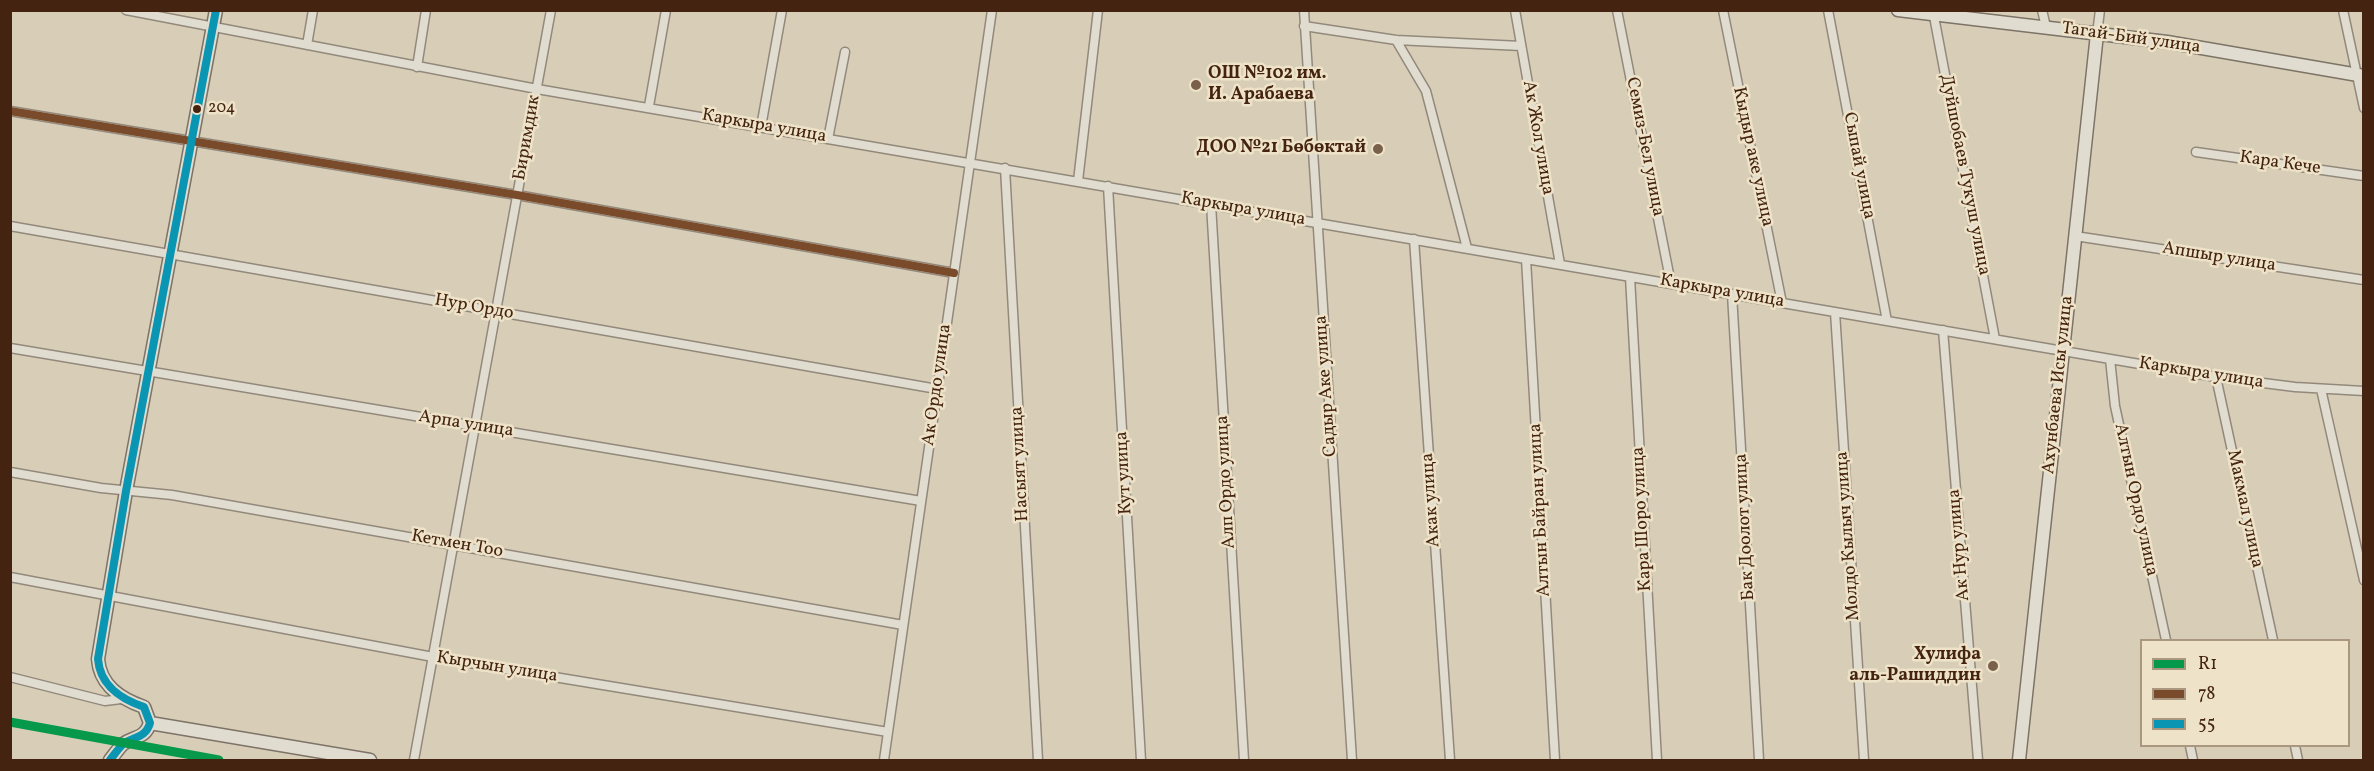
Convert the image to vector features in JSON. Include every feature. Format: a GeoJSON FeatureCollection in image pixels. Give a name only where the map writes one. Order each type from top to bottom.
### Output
{"type":"FeatureCollection","features":[{"type":"Feature","properties":{"kind":"street","name":"Каркыра улица"},"geometry":{"type":"LineString","coordinates":[[126,10],[537,89],[649,106],[828,139],[2110,359],[2216,377],[2321,389],[2364,391]]}},
{"type":"Feature","properties":{"kind":"street"},"geometry":{"type":"LineString","coordinates":[[121,699],[102,677],[99,669],[108,596],[216,10]]}},
{"type":"Feature","properties":{"kind":"street"},"geometry":{"type":"LineString","coordinates":[[307,45],[313,10]]}},
{"type":"Feature","properties":{"kind":"street"},"geometry":{"type":"LineString","coordinates":[[417,67],[426,10]]}},
{"type":"Feature","properties":{"kind":"street","name":"Биримдик"},"geometry":{"type":"LineString","coordinates":[[414,760],[551,10]]}},
{"type":"Feature","properties":{"kind":"street"},"geometry":{"type":"LineString","coordinates":[[649,106],[666,10]]}},
{"type":"Feature","properties":{"kind":"street"},"geometry":{"type":"LineString","coordinates":[[761,127],[782,10]]}},
{"type":"Feature","properties":{"kind":"street","name":"Ак Ордо улица"},"geometry":{"type":"LineString","coordinates":[[884,760],[992,10]]}},
{"type":"Feature","properties":{"kind":"street"},"geometry":{"type":"LineString","coordinates":[[1078,182],[1098,10]]}},
{"type":"Feature","properties":{"kind":"street","name":"Садыр Аке улица"},"geometry":{"type":"LineString","coordinates":[[1304,10],[1352,760]]}},
{"type":"Feature","properties":{"kind":"street","name":"Ак Жол улица"},"geometry":{"type":"LineString","coordinates":[[1515,10],[1560,264]]}},
{"type":"Feature","properties":{"kind":"street","name":"Семиз-Бел улица"},"geometry":{"type":"LineString","coordinates":[[1617,10],[1671,284]]}},
{"type":"Feature","properties":{"kind":"street","name":"Кыдыр аке улица"},"geometry":{"type":"LineString","coordinates":[[1723,10],[1782,303]]}},
{"type":"Feature","properties":{"kind":"street","name":"Сыпай улица"},"geometry":{"type":"LineString","coordinates":[[1828,10],[1887,321]]}},
{"type":"Feature","properties":{"kind":"street","name":"Тагай-Бий улица"},"geometry":{"type":"LineString","coordinates":[[1898,10],[2167,42],[2360,76]]}},
{"type":"Feature","properties":{"kind":"street"},"geometry":{"type":"LineString","coordinates":[[2042,10],[2046,27]]}},
{"type":"Feature","properties":{"kind":"street","name":"Ахунбаева Исы улица"},"geometry":{"type":"LineString","coordinates":[[2019,760],[2100,10]]}},
{"type":"Feature","properties":{"kind":"street"},"geometry":{"type":"LineString","coordinates":[[2343,10],[2360,76],[2364,108]]}},
{"type":"Feature","properties":{"kind":"street","name":"Дуйшобаев Тукуш улица"},"geometry":{"type":"LineString","coordinates":[[1934,13],[1995,339]]}},
{"type":"Feature","properties":{"kind":"street"},"geometry":{"type":"LineString","coordinates":[[1304,26],[1396,40],[1521,46]]}},
{"type":"Feature","properties":{"kind":"street"},"geometry":{"type":"LineString","coordinates":[[1396,40],[1426,91],[1467,248]]}},
{"type":"Feature","properties":{"kind":"street"},"geometry":{"type":"LineString","coordinates":[[828,139],[845,52]]}},
{"type":"Feature","properties":{"kind":"street"},"geometry":{"type":"LineString","coordinates":[[10,111],[518,195],[954,273]]}},
{"type":"Feature","properties":{"kind":"street","name":"Кара Кече"},"geometry":{"type":"LineString","coordinates":[[2196,152],[2364,176]]}},
{"type":"Feature","properties":{"kind":"street","name":"Насыят улица"},"geometry":{"type":"LineString","coordinates":[[1005,168],[1038,760]]}},
{"type":"Feature","properties":{"kind":"street","name":"Кут улица"},"geometry":{"type":"LineString","coordinates":[[1108,186],[1141,760]]}},
{"type":"Feature","properties":{"kind":"street","name":"Алп Ордо улица"},"geometry":{"type":"LineString","coordinates":[[1210,204],[1244,760]]}},
{"type":"Feature","properties":{"kind":"street","name":"Нур Ордо"},"geometry":{"type":"LineString","coordinates":[[10,226],[937,389]]}},
{"type":"Feature","properties":{"kind":"street","name":"Апшыр улица"},"geometry":{"type":"LineString","coordinates":[[2075,236],[2364,280]]}},
{"type":"Feature","properties":{"kind":"street","name":"Акак улица"},"geometry":{"type":"LineString","coordinates":[[1414,239],[1450,760]]}},
{"type":"Feature","properties":{"kind":"street","name":"Алтын Байран улица"},"geometry":{"type":"LineString","coordinates":[[1526,259],[1555,760]]}},
{"type":"Feature","properties":{"kind":"street","name":"Кара Шоро улица"},"geometry":{"type":"LineString","coordinates":[[1630,277],[1657,760]]}},
{"type":"Feature","properties":{"kind":"street","name":"Бак Доолот улица"},"geometry":{"type":"LineString","coordinates":[[1732,294],[1759,760]]}},
{"type":"Feature","properties":{"kind":"street","name":"Молдо Кылыч улица"},"geometry":{"type":"LineString","coordinates":[[1835,312],[1864,760]]}},
{"type":"Feature","properties":{"kind":"street","name":"Ак Нур улица"},"geometry":{"type":"LineString","coordinates":[[1943,330],[1978,760]]}},
{"type":"Feature","properties":{"kind":"street","name":"Арпа улица"},"geometry":{"type":"LineString","coordinates":[[10,348],[921,501]]}},
{"type":"Feature","properties":{"kind":"street","name":"Алтын Ордо улица"},"geometry":{"type":"LineString","coordinates":[[2110,359],[2115,406],[2166,639]]}},
{"type":"Feature","properties":{"kind":"street","name":"Макмал улица"},"geometry":{"type":"LineString","coordinates":[[2216,377],[2273,639]]}},
{"type":"Feature","properties":{"kind":"street"},"geometry":{"type":"LineString","coordinates":[[2321,389],[2364,580]]}},
{"type":"Feature","properties":{"kind":"street","name":"Кетмен Тоо"},"geometry":{"type":"LineString","coordinates":[[10,472],[126,491],[172,495],[903,625]]}},
{"type":"Feature","properties":{"kind":"street","name":"Кырчын улица"},"geometry":{"type":"LineString","coordinates":[[10,577],[433,657],[888,732]]}},
{"type":"Feature","properties":{"kind":"street"},"geometry":{"type":"LineString","coordinates":[[10,677],[105,701],[121,699],[144,707],[150,723],[148,731],[139,738],[125,742],[110,760]]}},
{"type":"Feature","properties":{"kind":"street"},"geometry":{"type":"LineString","coordinates":[[150,723],[370,760]]}},
{"type":"Feature","properties":{"kind":"transit line","name":"55"},"geometry":{"type":"LineString","coordinates":[[110,760],[123,744],[145,732],[150,723],[144,707],[127,700],[107,684],[98,659],[126,491],[216,10]]}},
{"type":"Feature","properties":{"kind":"transit line","name":"78"},"geometry":{"type":"LineString","coordinates":[[10,111],[517,195],[954,273]]}},
{"type":"Feature","properties":{"kind":"transit line","name":"R1"},"geometry":{"type":"LineString","coordinates":[[10,722],[219,760]]}},
{"type":"Feature","properties":{"kind":"place","name":"ОШ №102 им. И. Арабаева"},"geometry":{"type":"Point","coordinates":[1196,85]}},
{"type":"Feature","properties":{"kind":"place","name":"204"},"geometry":{"type":"Point","coordinates":[197,109]}},
{"type":"Feature","properties":{"kind":"place","name":"ДОО №21 Бөбөктай"},"geometry":{"type":"Point","coordinates":[1378,149]}},
{"type":"Feature","properties":{"kind":"place","name":"Хулифа аль-Рашиддин"},"geometry":{"type":"Point","coordinates":[1993,666]}}]}
